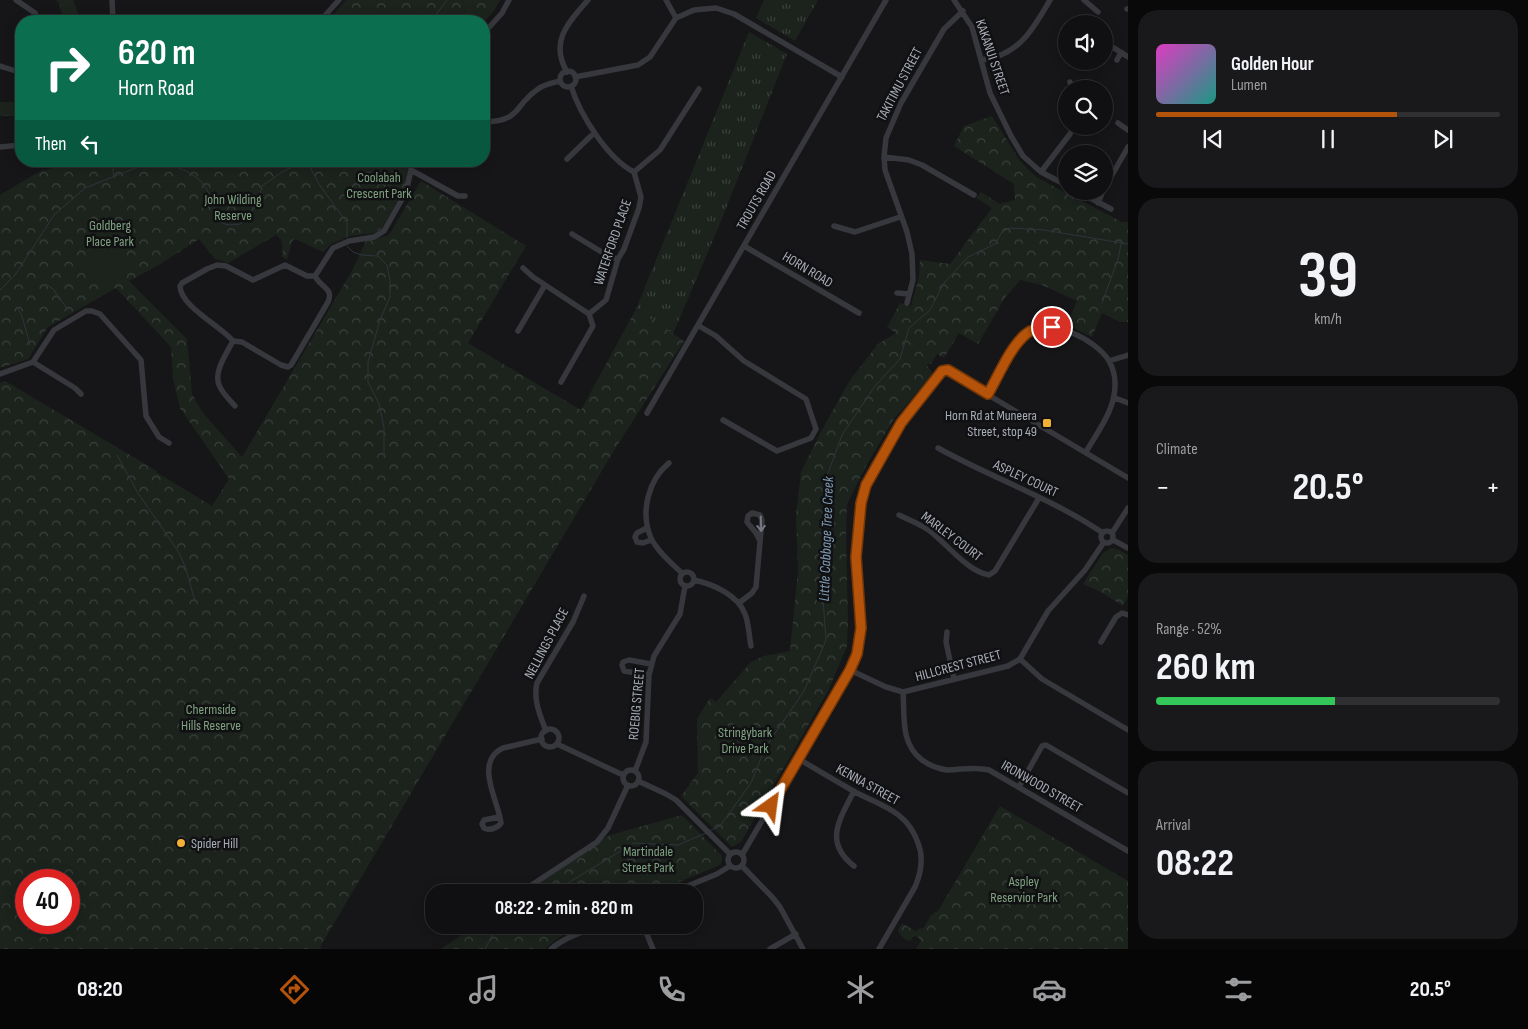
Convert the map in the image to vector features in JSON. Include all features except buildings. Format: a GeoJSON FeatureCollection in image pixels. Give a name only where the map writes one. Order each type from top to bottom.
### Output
{"type":"FeatureCollection","features":[{"type":"Feature","properties":{"kind":"street"},"geometry":{"type":"LineString","coordinates":[[16,0],[36,15]]}},
{"type":"Feature","properties":{"kind":"street"},"geometry":{"type":"LineString","coordinates":[[112,0],[113,15]]}},
{"type":"Feature","properties":{"kind":"street"},"geometry":{"type":"LineString","coordinates":[[325,15],[339,0]]}},
{"type":"Feature","properties":{"kind":"street"},"geometry":{"type":"LineString","coordinates":[[490,27],[502,14],[509,0]]}},
{"type":"Feature","properties":{"kind":"street"},"geometry":{"type":"LineString","coordinates":[[575,77],[572,73],[567,72],[563,64],[560,47],[561,37],[564,30],[588,0]]}},
{"type":"Feature","properties":{"kind":"street"},"geometry":{"type":"LineString","coordinates":[[666,0],[676,18]]}},
{"type":"Feature","properties":{"kind":"street","name":"TROUTS ROAD"},"geometry":{"type":"LineString","coordinates":[[647,413],[886,0]]}},
{"type":"Feature","properties":{"kind":"street","name":"KAKANUI STREET"},"geometry":{"type":"LineString","coordinates":[[954,0],[972,27],[990,93],[1011,136],[1023,156],[1042,172],[1058,181]]}},
{"type":"Feature","properties":{"kind":"street"},"geometry":{"type":"LineString","coordinates":[[981,60],[1007,53],[1016,46],[1031,31],[1050,0]]}},
{"type":"Feature","properties":{"kind":"street"},"geometry":{"type":"LineString","coordinates":[[1084,0],[1098,12]]}},
{"type":"Feature","properties":{"kind":"street"},"geometry":{"type":"LineString","coordinates":[[575,77],[638,65],[650,57],[676,18],[694,10],[716,8],[734,14],[842,77]]}},
{"type":"Feature","properties":{"kind":"street","name":"TAKITIMU STREET"},"geometry":{"type":"LineString","coordinates":[[907,303],[913,280],[913,260],[910,243],[885,170],[886,138],[901,102],[944,29],[962,11]]}},
{"type":"Feature","properties":{"kind":"street"},"geometry":{"type":"LineString","coordinates":[[1114,48],[1128,57]]}},
{"type":"Feature","properties":{"kind":"street"},"geometry":{"type":"LineString","coordinates":[[1117,60],[1121,52]]}},
{"type":"Feature","properties":{"kind":"street"},"geometry":{"type":"LineString","coordinates":[[0,66],[15,71]]}},
{"type":"Feature","properties":{"kind":"street"},"geometry":{"type":"LineString","coordinates":[[560,81],[561,76],[567,72]]}},
{"type":"Feature","properties":{"kind":"street"},"geometry":{"type":"LineString","coordinates":[[571,86],[574,83],[575,77]]}},
{"type":"Feature","properties":{"kind":"street"},"geometry":{"type":"LineString","coordinates":[[560,81],[564,86],[571,86]]}},
{"type":"Feature","properties":{"kind":"street"},"geometry":{"type":"LineString","coordinates":[[490,122],[501,121],[508,118],[538,88],[560,81]]}},
{"type":"Feature","properties":{"kind":"street"},"geometry":{"type":"LineString","coordinates":[[571,86],[587,124],[626,168],[634,172],[660,150],[699,88]]}},
{"type":"Feature","properties":{"kind":"street"},"geometry":{"type":"LineString","coordinates":[[1118,123],[1128,130]]}},
{"type":"Feature","properties":{"kind":"street"},"geometry":{"type":"LineString","coordinates":[[567,160],[594,133]]}},
{"type":"Feature","properties":{"kind":"street"},"geometry":{"type":"LineString","coordinates":[[1042,172],[1069,135]]}},
{"type":"Feature","properties":{"kind":"street"},"geometry":{"type":"LineString","coordinates":[[0,147],[15,146]]}},
{"type":"Feature","properties":{"kind":"street"},"geometry":{"type":"LineString","coordinates":[[1113,173],[1128,147]]}},
{"type":"Feature","properties":{"kind":"street"},"geometry":{"type":"LineString","coordinates":[[884,157],[909,160],[922,165],[974,195]]}},
{"type":"Feature","properties":{"kind":"street"},"geometry":{"type":"LineString","coordinates":[[315,276],[333,248],[350,240],[374,237],[382,233],[406,192],[411,170],[458,196],[465,196]]}},
{"type":"Feature","properties":{"kind":"street","name":"WATERFORD PLACE"},"geometry":{"type":"LineString","coordinates":[[589,314],[606,300],[618,259],[624,249],[640,208],[641,197],[634,172]]}},
{"type":"Feature","properties":{"kind":"street"},"geometry":{"type":"LineString","coordinates":[[1093,200],[1111,209]]}},
{"type":"Feature","properties":{"kind":"street"},"geometry":{"type":"LineString","coordinates":[[834,226],[855,232],[900,217]]}},
{"type":"Feature","properties":{"kind":"street"},"geometry":{"type":"LineString","coordinates":[[572,234],[610,257],[618,259]]}},
{"type":"Feature","properties":{"kind":"street","name":"HORN ROAD"},"geometry":{"type":"LineString","coordinates":[[744,246],[859,313]]}},
{"type":"Feature","properties":{"kind":"street"},"geometry":{"type":"LineString","coordinates":[[233,341],[230,336],[206,320],[184,296],[180,288],[182,283],[217,265],[226,266],[253,280],[286,265],[307,276],[315,276]]}},
{"type":"Feature","properties":{"kind":"street"},"geometry":{"type":"LineString","coordinates":[[524,268],[545,285],[589,314],[593,326],[561,382]]}},
{"type":"Feature","properties":{"kind":"street"},"geometry":{"type":"LineString","coordinates":[[233,341],[242,342],[280,365],[288,367],[291,365],[331,296],[330,292],[318,282],[315,276]]}},
{"type":"Feature","properties":{"kind":"street"},"geometry":{"type":"LineString","coordinates":[[518,331],[545,285]]}},
{"type":"Feature","properties":{"kind":"street"},"geometry":{"type":"LineString","coordinates":[[897,293],[909,294]]}},
{"type":"Feature","properties":{"kind":"street"},"geometry":{"type":"LineString","coordinates":[[1,375],[33,362],[54,330],[86,311],[92,310],[100,314],[141,360],[146,416],[160,437],[169,443]]}},
{"type":"Feature","properties":{"kind":"street"},"geometry":{"type":"LineString","coordinates":[[698,326],[716,336],[744,361],[806,399],[816,429],[811,438],[777,451],[723,420]]}},
{"type":"Feature","properties":{"kind":"street"},"geometry":{"type":"LineString","coordinates":[[988,394],[1025,334],[1038,328],[1052,327],[1090,342],[1109,361],[1114,375],[1115,398],[1086,452]]}},
{"type":"Feature","properties":{"kind":"street"},"geometry":{"type":"LineString","coordinates":[[233,341],[220,367],[218,377],[219,386],[235,406]]}},
{"type":"Feature","properties":{"kind":"street"},"geometry":{"type":"LineString","coordinates":[[1109,361],[1128,355]]}},
{"type":"Feature","properties":{"kind":"street"},"geometry":{"type":"LineString","coordinates":[[33,362],[75,388],[81,394]]}},
{"type":"Feature","properties":{"kind":"street"},"geometry":{"type":"LineString","coordinates":[[742,855],[850,670],[857,654],[861,628],[856,557],[861,503],[866,485],[901,423],[944,370],[988,394],[1128,478]]}},
{"type":"Feature","properties":{"kind":"street"},"geometry":{"type":"LineString","coordinates":[[1115,398],[1128,403]]}},
{"type":"Feature","properties":{"kind":"street","name":"ASPLEY COURT"},"geometry":{"type":"LineString","coordinates":[[938,448],[966,464],[1067,512],[1102,533]]}},
{"type":"Feature","properties":{"kind":"street"},"geometry":{"type":"LineString","coordinates":[[669,463],[658,474],[651,489],[646,513],[648,528],[651,540],[682,573],[689,572],[693,575],[694,580]]}},
{"type":"Feature","properties":{"kind":"street","name":"MARLEY COURT"},"geometry":{"type":"LineString","coordinates":[[899,515],[930,532],[979,572],[989,575],[995,571],[1039,498]]}},
{"type":"Feature","properties":{"kind":"street"},"geometry":{"type":"LineString","coordinates":[[1113,540],[1114,536],[1112,533],[1128,508]]}},
{"type":"Feature","properties":{"kind":"street"},"geometry":{"type":"LineString","coordinates":[[648,528],[637,533],[636,539],[637,542],[643,544],[651,540]]}},
{"type":"Feature","properties":{"kind":"street"},"geometry":{"type":"LineString","coordinates":[[1112,533],[1107,531],[1102,533],[1101,537],[1104,542],[1113,540],[1128,548]]}},
{"type":"Feature","properties":{"kind":"street"},"geometry":{"type":"LineString","coordinates":[[739,603],[752,593],[756,587],[760,541]]}},
{"type":"Feature","properties":{"kind":"street","name":"HILLCREST STREET"},"geometry":{"type":"LineString","coordinates":[[850,670],[886,687],[903,692],[1008,666],[1020,659],[1048,611],[1085,570],[1104,542]]}},
{"type":"Feature","properties":{"kind":"street","name":"ROEBIG STREET"},"geometry":{"type":"LineString","coordinates":[[635,771],[647,736],[649,675],[654,656],[680,614],[685,586],[680,580],[682,573]]}},
{"type":"Feature","properties":{"kind":"street"},"geometry":{"type":"LineString","coordinates":[[694,580],[715,587],[739,603],[746,618],[751,646]]}},
{"type":"Feature","properties":{"kind":"street"},"geometry":{"type":"LineString","coordinates":[[685,586],[690,586],[694,580]]}},
{"type":"Feature","properties":{"kind":"street","name":"NELLINGS PLACE"},"geometry":{"type":"LineString","coordinates":[[542,739],[546,746],[552,747],[559,740],[558,734],[552,730],[546,730],[537,706],[535,691],[537,683],[573,622],[584,596]]}},
{"type":"Feature","properties":{"kind":"street"},"geometry":{"type":"LineString","coordinates":[[1101,642],[1116,617],[1122,613],[1128,615]]}},
{"type":"Feature","properties":{"kind":"street"},"geometry":{"type":"LineString","coordinates":[[947,632],[946,642],[954,679]]}},
{"type":"Feature","properties":{"kind":"street"},"geometry":{"type":"LineString","coordinates":[[1020,659],[1042,679],[1128,730]]}},
{"type":"Feature","properties":{"kind":"street"},"geometry":{"type":"LineString","coordinates":[[649,675],[624,671],[622,665],[625,660],[652,664]]}},
{"type":"Feature","properties":{"kind":"street","name":"IRONWOOD STREET"},"geometry":{"type":"LineString","coordinates":[[903,692],[907,740],[913,753],[920,758],[939,769],[975,767],[989,770],[1128,851]]}},
{"type":"Feature","properties":{"kind":"street"},"geometry":{"type":"LineString","coordinates":[[498,817],[498,810],[488,775],[492,759],[498,750],[503,748],[542,739],[546,730]]}},
{"type":"Feature","properties":{"kind":"street","name":"NELLINGS PLACE"},"geometry":{"type":"LineString","coordinates":[[556,744],[623,775]]}},
{"type":"Feature","properties":{"kind":"street"},"geometry":{"type":"LineString","coordinates":[[1018,787],[1042,746],[1046,745],[1128,792]]}},
{"type":"Feature","properties":{"kind":"street","name":"KENNA STREET"},"geometry":{"type":"LineString","coordinates":[[799,758],[854,791],[893,811],[907,822],[914,831],[921,854],[921,870],[915,888],[879,949]]}},
{"type":"Feature","properties":{"kind":"street"},"geometry":{"type":"LineString","coordinates":[[627,771],[635,771],[638,775],[638,781],[635,785],[628,785],[624,781],[623,775],[627,771]]}},
{"type":"Feature","properties":{"kind":"street"},"geometry":{"type":"LineString","coordinates":[[638,781],[676,800],[730,854]]}},
{"type":"Feature","properties":{"kind":"street"},"geometry":{"type":"LineString","coordinates":[[533,884],[597,842],[608,828],[628,785]]}},
{"type":"Feature","properties":{"kind":"street"},"geometry":{"type":"LineString","coordinates":[[854,791],[838,821],[836,833],[841,853],[854,866]]}},
{"type":"Feature","properties":{"kind":"street"},"geometry":{"type":"LineString","coordinates":[[730,854],[738,852],[742,855],[744,860],[742,866]]}},
{"type":"Feature","properties":{"kind":"street"},"geometry":{"type":"LineString","coordinates":[[730,854],[728,862],[730,866]]}},
{"type":"Feature","properties":{"kind":"street"},"geometry":{"type":"LineString","coordinates":[[693,884],[730,866],[735,868],[742,866]]}},
{"type":"Feature","properties":{"kind":"street"},"geometry":{"type":"LineString","coordinates":[[742,866],[774,898],[803,949]]}},
{"type":"Feature","properties":{"kind":"street"},"geometry":{"type":"LineString","coordinates":[[551,949],[568,938],[582,934]]}},
{"type":"Feature","properties":{"kind":"street"},"geometry":{"type":"LineString","coordinates":[[647,934],[653,949]]}},
{"type":"Feature","properties":{"kind":"street"},"geometry":{"type":"LineString","coordinates":[[770,949],[796,934]]}},
{"type":"Feature","properties":{"kind":"green space"},"geometry":{"type":"Polygon","coordinates":[[[56,0],[73,0],[79,15],[62,15],[59,3],[56,0]]]}},
{"type":"Feature","properties":{"kind":"green space"},"geometry":{"type":"Polygon","coordinates":[[[346,0],[500,0],[490,15],[333,15],[346,0]]]}},
{"type":"Feature","properties":{"kind":"green space"},"geometry":{"type":"Polygon","coordinates":[[[764,0],[818,0],[795,41],[756,18],[764,0]]]}},
{"type":"Feature","properties":{"kind":"green space"},"geometry":{"type":"Polygon","coordinates":[[[749,32],[787,54],[719,226],[673,334],[636,309],[749,32]]]}},
{"type":"Feature","properties":{"kind":"green space"},"geometry":{"type":"Polygon","coordinates":[[[0,102],[15,102],[15,116],[0,116],[0,102]]]}},
{"type":"Feature","properties":{"kind":"green space","name":"Stringybark Drive Park"},"geometry":{"type":"Polygon","coordinates":[[[992,116],[1020,161],[1036,177],[1058,189],[1058,200],[1080,200],[1122,222],[1128,222],[1128,322],[1120,322],[1102,313],[1092,337],[1067,325],[1077,301],[1042,285],[1020,280],[1004,299],[978,344],[959,333],[944,358],[937,354],[931,364],[928,363],[927,366],[932,372],[931,376],[894,419],[867,464],[847,504],[847,646],[828,691],[741,842],[732,847],[681,796],[698,773],[697,719],[710,698],[716,702],[751,662],[764,656],[790,651],[798,571],[796,515],[801,472],[850,380],[878,344],[896,333],[887,327],[900,303],[911,306],[919,277],[920,260],[950,264],[992,208],[976,198],[981,192],[1000,204],[1015,200],[1014,184],[954,146],[964,126],[992,116]]]}},
{"type":"Feature","properties":{"kind":"green space","name":"Chermside Hills Reserve"},"geometry":{"type":"Polygon","coordinates":[[[57,167],[407,167],[406,185],[382,228],[375,233],[350,236],[331,244],[323,252],[295,239],[292,241],[287,260],[281,256],[283,254],[282,242],[276,235],[228,263],[215,259],[199,239],[159,265],[129,281],[187,339],[192,394],[202,412],[242,457],[353,269],[366,241],[389,235],[421,181],[526,246],[468,343],[581,410],[636,309],[684,341],[613,452],[320,947],[322,949],[0,949],[0,383],[5,381],[157,471],[212,506],[229,479],[180,408],[173,379],[171,347],[116,288],[48,327],[28,359],[0,368],[0,195],[40,171],[57,167]]]}},
{"type":"Feature","properties":{"kind":"green space"},"geometry":{"type":"Polygon","coordinates":[[[102,249],[115,250],[123,255],[126,261],[126,268],[115,281],[107,283],[96,282],[88,277],[85,272],[90,257],[102,249]]]}},
{"type":"Feature","properties":{"kind":"green space"},"geometry":{"type":"Polygon","coordinates":[[[1111,548],[1128,555],[1128,597],[1123,606],[1099,591],[1083,584],[1103,553],[1111,548]]]}},
{"type":"Feature","properties":{"kind":"green space","name":"Aspley Reservior Park"},"geometry":{"type":"Polygon","coordinates":[[[1000,806],[1128,881],[1128,949],[916,949],[921,941],[918,937],[914,936],[910,941],[902,936],[898,930],[902,923],[917,932],[938,911],[1000,806]]]}},
{"type":"Feature","properties":{"kind":"green space","name":"Martindale Street Park"},"geometry":{"type":"Polygon","coordinates":[[[682,815],[722,856],[722,861],[720,865],[674,884],[537,884],[610,835],[682,815]]]}},
{"type":"Feature","properties":{"kind":"green space"},"geometry":{"type":"Polygon","coordinates":[[[464,934],[564,934],[545,949],[441,949],[464,934]]]}},
{"type":"Feature","properties":{"kind":"waterway"},"geometry":{"type":"LineString","coordinates":[[436,15],[447,0]]}},
{"type":"Feature","properties":{"kind":"waterway"},"geometry":{"type":"LineString","coordinates":[[113,167],[114,178]]}},
{"type":"Feature","properties":{"kind":"waterway"},"geometry":{"type":"LineString","coordinates":[[0,290],[15,275],[54,215],[85,188],[138,167]]}},
{"type":"Feature","properties":{"kind":"waterway"},"geometry":{"type":"LineString","coordinates":[[175,167],[184,170],[202,183],[209,194],[217,221],[228,225],[241,224],[257,205],[262,186],[292,167]]}},
{"type":"Feature","properties":{"kind":"waterway"},"geometry":{"type":"LineString","coordinates":[[311,167],[319,184],[347,223],[347,237]]}},
{"type":"Feature","properties":{"kind":"waterway","name":"Little Cabbage Tree Creek"},"geometry":{"type":"LineString","coordinates":[[709,831],[720,826],[751,783],[765,748],[804,691],[826,640],[822,585],[827,476],[842,435],[875,386],[900,359],[909,328],[930,310],[944,283],[968,257],[995,244],[1002,232],[1009,228],[1044,230],[1128,244]]}},
{"type":"Feature","properties":{"kind":"waterway"},"geometry":{"type":"LineString","coordinates":[[1102,303],[1118,259],[1121,244]]}},
{"type":"Feature","properties":{"kind":"waterway"},"geometry":{"type":"LineString","coordinates":[[347,246],[353,252],[362,255],[378,256],[387,265],[390,281],[390,297],[380,320],[368,362],[368,382],[379,404],[384,427],[384,456]]}},
{"type":"Feature","properties":{"kind":"waterway"},"geometry":{"type":"LineString","coordinates":[[46,284],[53,289],[68,310]]}},
{"type":"Feature","properties":{"kind":"waterway"},"geometry":{"type":"LineString","coordinates":[[17,307],[22,316],[30,345]]}},
{"type":"Feature","properties":{"kind":"waterway"},"geometry":{"type":"LineString","coordinates":[[117,455],[138,493],[178,551],[185,566],[195,601]]}},
{"type":"Feature","properties":{"kind":"waterway","name":"Little Cabbage Tree Creek"},"geometry":{"type":"LineString","coordinates":[[566,884],[634,843],[678,845],[706,833]]}},
{"type":"Feature","properties":{"kind":"waterway","name":"Little Cabbage Tree Creek"},"geometry":{"type":"LineString","coordinates":[[485,949],[493,934]]}},
{"type":"Feature","properties":{"kind":"place","name":"Horn Rd at Muneera Street, stop 49"},"geometry":{"type":"Point","coordinates":[1047,423]}},
{"type":"Feature","properties":{"kind":"place","name":"Spider Hill"},"geometry":{"type":"Point","coordinates":[181,843]}},
{"type":"Feature","properties":{"kind":"route"},"geometry":{"type":"LineString","coordinates":[[771,806],[850,670],[857,654],[861,628],[856,557],[859,522],[861,503],[866,485],[875,466],[901,423],[942,371],[948,370],[988,394],[1025,334],[1032,330],[1052,327]]}},
{"type":"Feature","properties":{"kind":"park label","name":"Coolabah Crescent Park"},"geometry":{"type":"Point","coordinates":[379,186]}},
{"type":"Feature","properties":{"kind":"park label","name":"John Wilding Reserve"},"geometry":{"type":"Point","coordinates":[233,207]}},
{"type":"Feature","properties":{"kind":"park label","name":"Goldberg Place Park"},"geometry":{"type":"Point","coordinates":[110,234]}}]}
